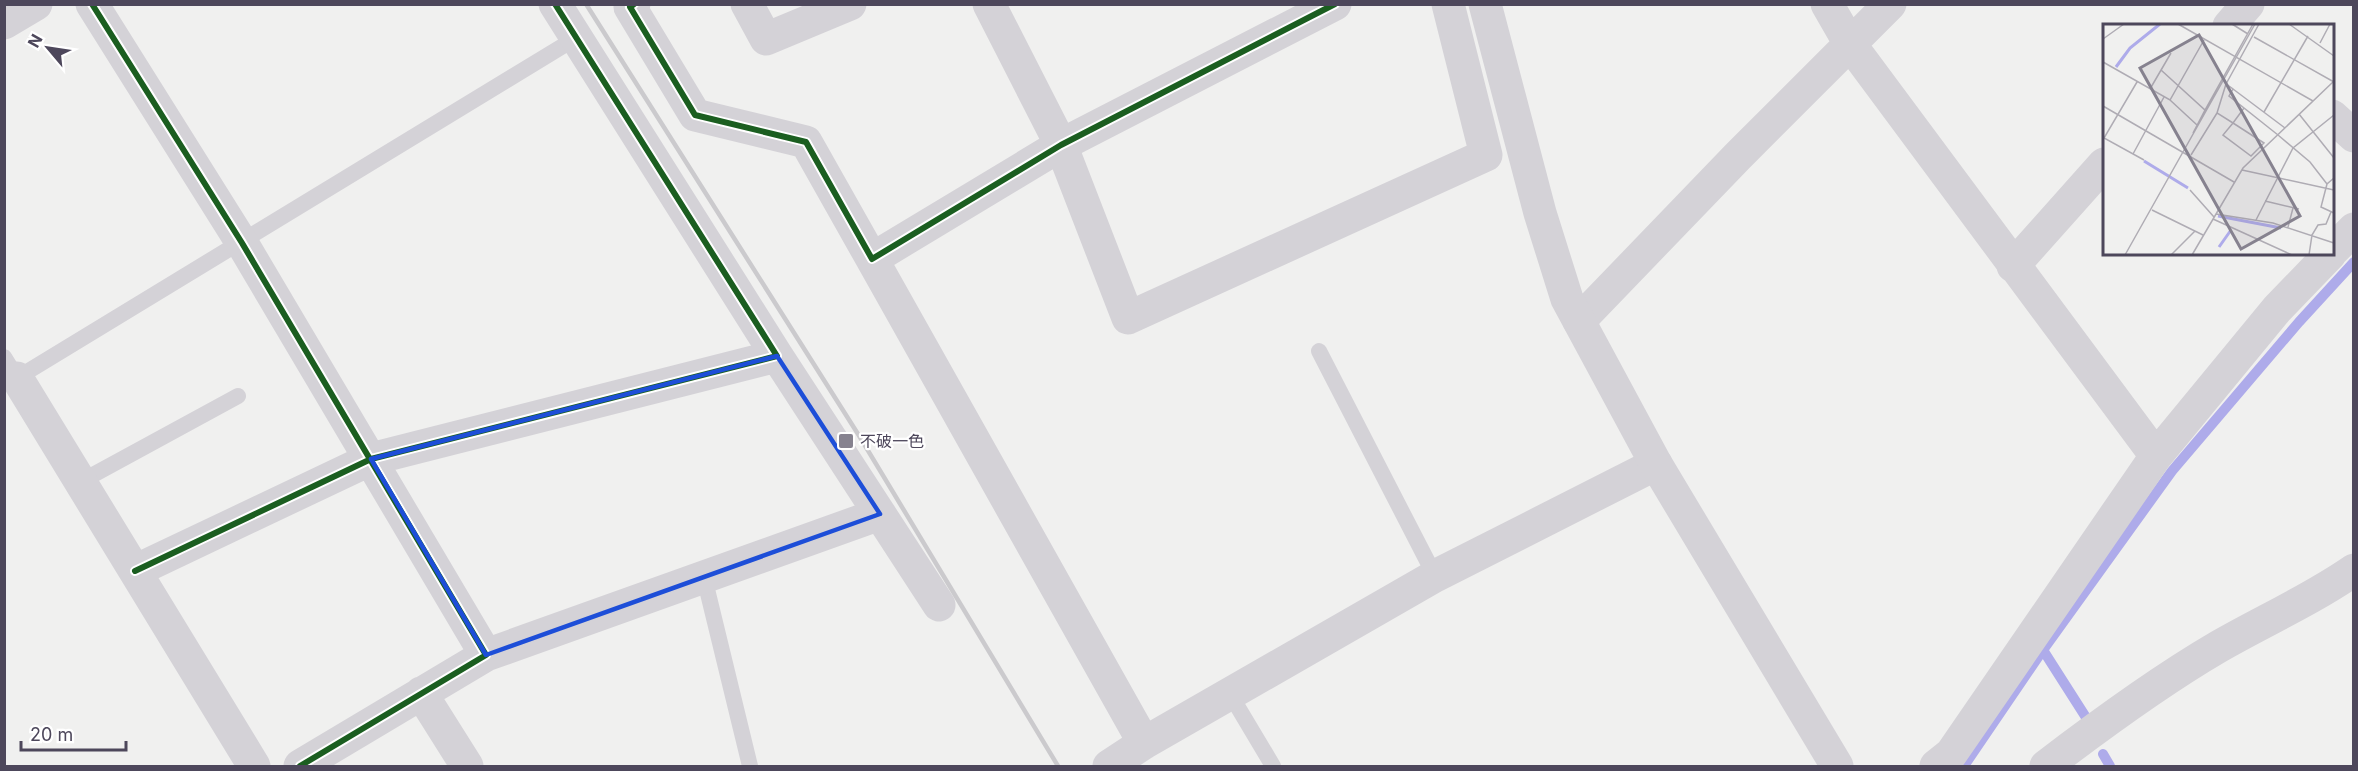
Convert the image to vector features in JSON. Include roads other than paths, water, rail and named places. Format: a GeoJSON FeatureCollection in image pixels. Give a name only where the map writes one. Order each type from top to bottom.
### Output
{"type":"FeatureCollection","features":[{"type":"Feature","properties":{"kind":"street"},"geometry":{"type":"LineString","coordinates":[[4,23],[36,4]]}},
{"type":"Feature","properties":{"kind":"street"},"geometry":{"type":"LineString","coordinates":[[92,4],[242,243],[486,655]]}},
{"type":"Feature","properties":{"kind":"street"},"geometry":{"type":"LineString","coordinates":[[555,4],[777,356],[939,605]]}},
{"type":"Feature","properties":{"kind":"street"},"geometry":{"type":"LineString","coordinates":[[747,4],[766,39],[850,4]]}},
{"type":"Feature","properties":{"kind":"street"},"geometry":{"type":"LineString","coordinates":[[989,4],[1061,146],[1128,318],[1486,155],[1448,4]]}},
{"type":"Feature","properties":{"kind":"street"},"geometry":{"type":"LineString","coordinates":[[872,259],[1061,146],[1335,4]]}},
{"type":"Feature","properties":{"kind":"street"},"geometry":{"type":"LineString","coordinates":[[1485,4],[1540,213],[1567,299],[1656,464],[1837,766]]}},
{"type":"Feature","properties":{"kind":"street"},"geometry":{"type":"LineString","coordinates":[[1827,4],[1850,44],[2156,456]]}},
{"type":"Feature","properties":{"kind":"street"},"geometry":{"type":"LineString","coordinates":[[1579,321],[1890,4]]}},
{"type":"Feature","properties":{"kind":"street"},"geometry":{"type":"LineString","coordinates":[[631,5],[695,115],[806,142],[1144,743]]}},
{"type":"Feature","properties":{"kind":"street"},"geometry":{"type":"LineString","coordinates":[[2334,118],[2354,136]]}},
{"type":"Feature","properties":{"kind":"street"},"geometry":{"type":"LineString","coordinates":[[2013,266],[2103,165]]}},
{"type":"Feature","properties":{"kind":"street"},"geometry":{"type":"LineString","coordinates":[[2334,249],[2354,229]]}},
{"type":"Feature","properties":{"kind":"street"},"geometry":{"type":"LineString","coordinates":[[1936,766],[1951,754],[2156,456],[2277,309],[2328,255]]}},
{"type":"Feature","properties":{"kind":"street"},"geometry":{"type":"LineString","coordinates":[[135,571],[371,459],[777,356]]}},
{"type":"Feature","properties":{"kind":"street"},"geometry":{"type":"LineString","coordinates":[[11,368],[254,766]]}},
{"type":"Feature","properties":{"kind":"street"},"geometry":{"type":"LineString","coordinates":[[1109,766],[1144,743],[1436,576],[1656,464]]}},
{"type":"Feature","properties":{"kind":"street"},"geometry":{"type":"LineString","coordinates":[[300,766],[486,655],[880,514]]}},
{"type":"Feature","properties":{"kind":"street"},"geometry":{"type":"LineString","coordinates":[[2046,766],[2122,709],[2218,647],[2335,583],[2354,570]]}},
{"type":"Feature","properties":{"kind":"street"},"geometry":{"type":"LineString","coordinates":[[421,693],[467,766]]}},
{"type":"Feature","properties":{"kind":"lane"},"geometry":{"type":"LineString","coordinates":[[11,368],[242,243],[576,38]]}},
{"type":"Feature","properties":{"kind":"lane"},"geometry":{"type":"LineString","coordinates":[[1319,351],[1436,576]]}},
{"type":"Feature","properties":{"kind":"lane"},"geometry":{"type":"LineString","coordinates":[[80,482],[238,396]]}},
{"type":"Feature","properties":{"kind":"lane"},"geometry":{"type":"LineString","coordinates":[[704,577],[750,766]]}},
{"type":"Feature","properties":{"kind":"lane"},"geometry":{"type":"LineString","coordinates":[[1230,694],[1274,766]]}},
{"type":"Feature","properties":{"kind":"waterway"},"geometry":{"type":"LineString","coordinates":[[1964,766],[2043,650],[2172,471],[2299,322],[2354,262]]}},
{"type":"Feature","properties":{"kind":"waterway"},"geometry":{"type":"LineString","coordinates":[[2043,650],[2087,719]]}},
{"type":"Feature","properties":{"kind":"waterway"},"geometry":{"type":"LineString","coordinates":[[2103,754],[2110,766]]}},
{"type":"Feature","properties":{"kind":"railway"},"geometry":{"type":"LineString","coordinates":[[586,4],[858,434],[1058,766]]}},
{"type":"Feature","properties":{"kind":"place","name":"不破一色"},"geometry":{"type":"Point","coordinates":[846,441]}}]}
